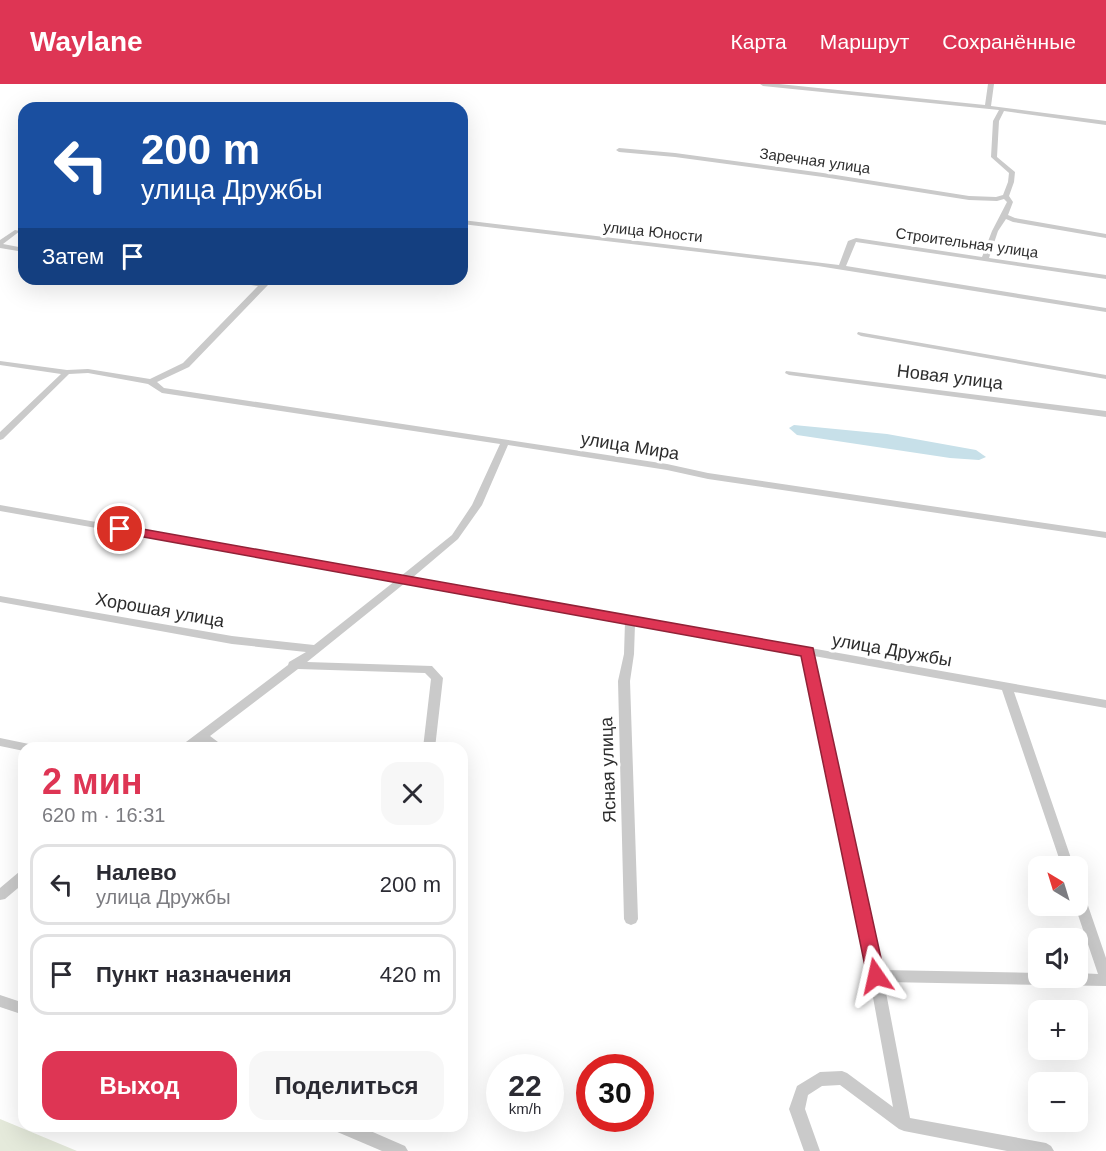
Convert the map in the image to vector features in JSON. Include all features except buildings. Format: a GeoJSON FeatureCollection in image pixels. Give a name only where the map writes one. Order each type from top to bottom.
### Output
{"type":"FeatureCollection","features":[{"type":"Feature","properties":{"kind":"street"},"geometry":{"type":"LineString","coordinates":[[763,84],[988,107],[1001,111],[1106,123]]}},
{"type":"Feature","properties":{"kind":"street"},"geometry":{"type":"LineString","coordinates":[[988,107],[991,84]]}},
{"type":"Feature","properties":{"kind":"street"},"geometry":{"type":"LineString","coordinates":[[985,259],[995,231],[1010,202],[1006,196],[1012,172],[994,157],[996,118],[1001,111]]}},
{"type":"Feature","properties":{"kind":"street","name":"Заречная улица"},"geometry":{"type":"LineString","coordinates":[[619,150],[800,172],[969,198],[997,199],[1006,196]]}},
{"type":"Feature","properties":{"kind":"street"},"geometry":{"type":"LineString","coordinates":[[1004,216],[1013,220],[1106,236]]}},
{"type":"Feature","properties":{"kind":"street","name":"улица Юности"},"geometry":{"type":"LineString","coordinates":[[468,223],[842,267],[1106,310]]}},
{"type":"Feature","properties":{"kind":"street"},"geometry":{"type":"LineString","coordinates":[[0,245],[17,231]]}},
{"type":"Feature","properties":{"kind":"street","name":"Строительная улица"},"geometry":{"type":"LineString","coordinates":[[842,267],[853,240],[1106,277]]}},
{"type":"Feature","properties":{"kind":"street"},"geometry":{"type":"LineString","coordinates":[[0,245],[18,249]]}},
{"type":"Feature","properties":{"kind":"street"},"geometry":{"type":"LineString","coordinates":[[151,382],[186,365],[264,285]]}},
{"type":"Feature","properties":{"kind":"street"},"geometry":{"type":"LineString","coordinates":[[861,334],[1106,377]]}},
{"type":"Feature","properties":{"kind":"street","name":"улица Мира"},"geometry":{"type":"LineString","coordinates":[[0,363],[67,372],[88,371],[151,382],[162,390],[667,467],[708,477],[1106,535]]}},
{"type":"Feature","properties":{"kind":"street"},"geometry":{"type":"LineString","coordinates":[[0,437],[67,372]]}},
{"type":"Feature","properties":{"kind":"street","name":"Новая улица"},"geometry":{"type":"LineString","coordinates":[[789,373],[1106,414]]}},
{"type":"Feature","properties":{"kind":"street"},"geometry":{"type":"LineString","coordinates":[[194,742],[456,537],[477,505],[506,443]]}},
{"type":"Feature","properties":{"kind":"street","name":"улица Дружбы"},"geometry":{"type":"LineString","coordinates":[[0,508],[1106,704]]}},
{"type":"Feature","properties":{"kind":"street","name":"Хорошая улица"},"geometry":{"type":"LineString","coordinates":[[0,599],[232,640],[315,649]]}},
{"type":"Feature","properties":{"kind":"street","name":"Ясная улица"},"geometry":{"type":"LineString","coordinates":[[630,620],[629,654],[624,681],[631,919]]}},
{"type":"Feature","properties":{"kind":"street"},"geometry":{"type":"LineString","coordinates":[[808,652],[876,976],[904,1124]]}},
{"type":"Feature","properties":{"kind":"street"},"geometry":{"type":"LineString","coordinates":[[293,665],[428,669],[438,678],[430,742]]}},
{"type":"Feature","properties":{"kind":"street"},"geometry":{"type":"LineString","coordinates":[[1006,685],[1064,856]]}},
{"type":"Feature","properties":{"kind":"street"},"geometry":{"type":"LineString","coordinates":[[202,736],[210,742]]}},
{"type":"Feature","properties":{"kind":"street"},"geometry":{"type":"LineString","coordinates":[[0,742],[18,746]]}},
{"type":"Feature","properties":{"kind":"street"},"geometry":{"type":"LineString","coordinates":[[0,895],[18,881]]}},
{"type":"Feature","properties":{"kind":"street"},"geometry":{"type":"LineString","coordinates":[[876,976],[1106,979],[1085,916]]}},
{"type":"Feature","properties":{"kind":"street"},"geometry":{"type":"LineString","coordinates":[[0,1001],[18,1008]]}},
{"type":"Feature","properties":{"kind":"street"},"geometry":{"type":"LineString","coordinates":[[812,1151],[797,1109],[802,1091],[820,1079],[842,1078],[904,1124],[1046,1151]]}},
{"type":"Feature","properties":{"kind":"street"},"geometry":{"type":"LineString","coordinates":[[354,1132],[400,1151]]}},
{"type":"Feature","properties":{"kind":"shaded area"},"geometry":{"type":"Polygon","coordinates":[[[0,1119],[18,1126],[18,1132],[31,1132],[77,1151],[0,1151],[0,1119]]]}},
{"type":"Feature","properties":{"kind":"water"},"geometry":{"type":"Polygon","coordinates":[[[794,425],[887,434],[976,450],[986,457],[979,460],[950,458],[797,435],[789,428],[794,425]]]}},
{"type":"Feature","properties":{"kind":"route"},"geometry":{"type":"LineString","coordinates":[[120,529],[808,652],[876,976]]}}]}
